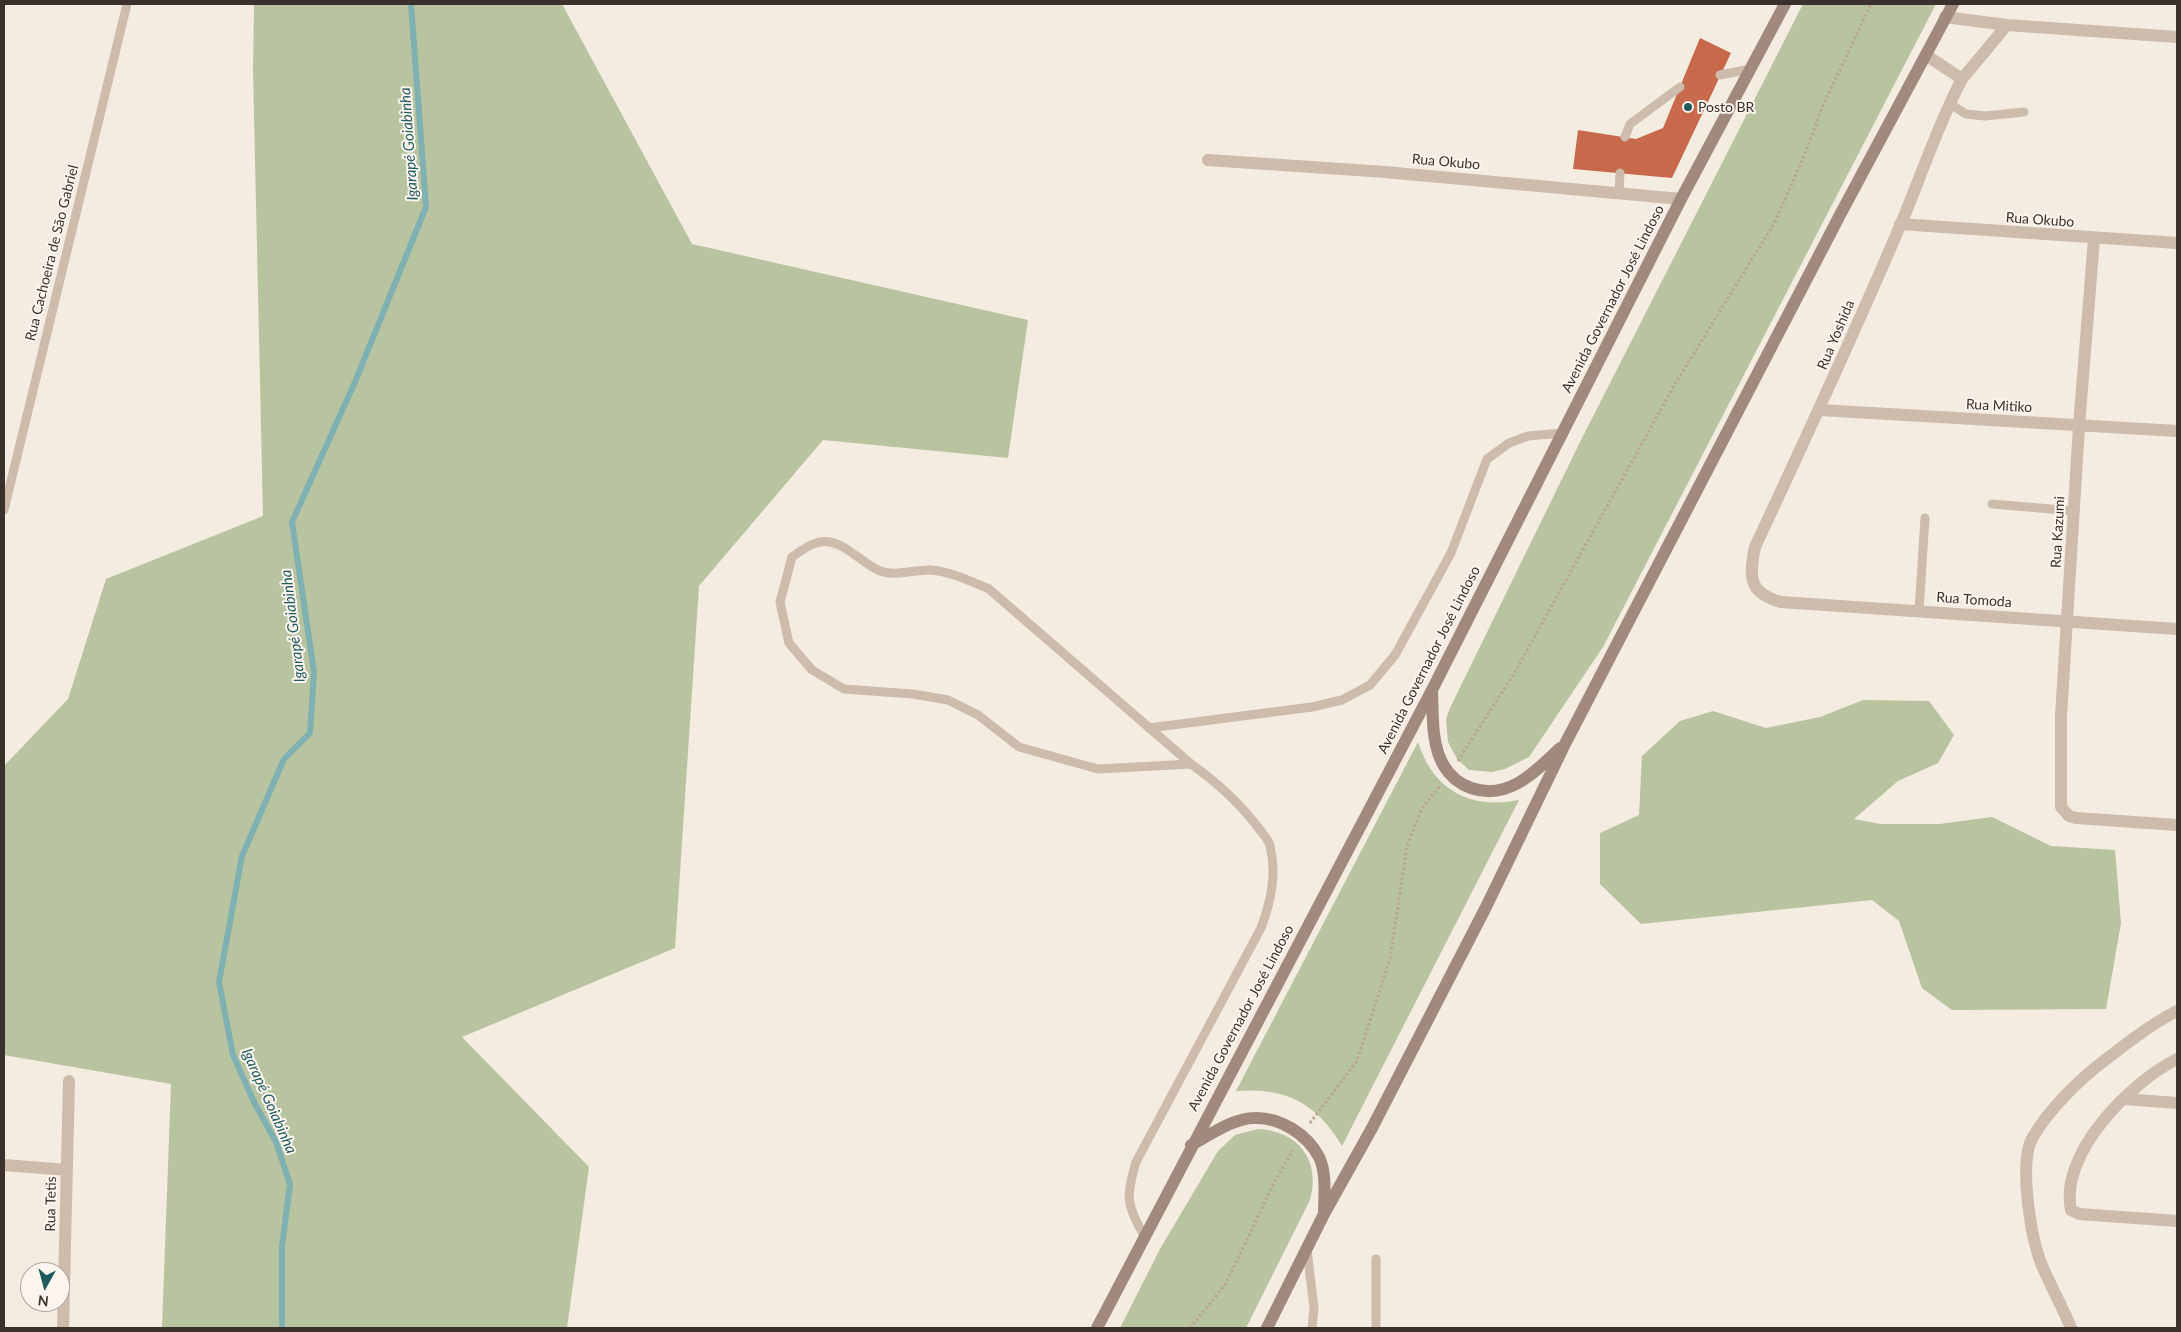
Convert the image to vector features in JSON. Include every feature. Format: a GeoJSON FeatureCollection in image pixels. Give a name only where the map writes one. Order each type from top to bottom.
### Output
{"type":"FeatureCollection","features":[{"type":"Feature","properties":{"kind":"main road","name":"Avenida Governador José Lindoso"},"geometry":{"type":"LineString","coordinates":[[1097,1328],[1191,1145],[1432,690],[1681,199],[1785,4]]}},
{"type":"Feature","properties":{"kind":"main road"},"geometry":{"type":"LineString","coordinates":[[1267,1328],[1324,1214],[1372,1128],[1485,909],[1566,742],[1841,213],[1953,4]]}},
{"type":"Feature","properties":{"kind":"main road"},"geometry":{"type":"LineString","coordinates":[[1432,690],[1436,744],[1444,766],[1460,784],[1482,792],[1507,790],[1534,773],[1566,742]]}},
{"type":"Feature","properties":{"kind":"main road"},"geometry":{"type":"LineString","coordinates":[[1191,1145],[1228,1126],[1253,1118],[1283,1123],[1301,1135],[1320,1158],[1324,1214]]}},
{"type":"Feature","properties":{"kind":"street"},"geometry":{"type":"LineString","coordinates":[[1945,17],[2007,25],[2177,37]]}},
{"type":"Feature","properties":{"kind":"street","name":"Rua Yoshida"},"geometry":{"type":"LineString","coordinates":[[1768,598],[1757,590],[1752,580],[1751,568],[1755,547],[1820,410],[1900,224],[1949,103],[1962,79],[2007,25]]}},
{"type":"Feature","properties":{"kind":"street"},"geometry":{"type":"LineString","coordinates":[[1926,55],[1962,79]]}},
{"type":"Feature","properties":{"kind":"street","name":"Rua Okubo"},"geometry":{"type":"LineString","coordinates":[[1208,160],[1618,192],[1681,199]]}},
{"type":"Feature","properties":{"kind":"street","name":"Rua Okubo"},"geometry":{"type":"LineString","coordinates":[[1900,224],[2177,244]]}},
{"type":"Feature","properties":{"kind":"street","name":"Rua Kazumi"},"geometry":{"type":"LineString","coordinates":[[2094,239],[2079,426],[2061,716],[2061,797],[2064,812],[2076,818],[2177,826]]}},
{"type":"Feature","properties":{"kind":"street","name":"Rua Mitiko"},"geometry":{"type":"LineString","coordinates":[[1820,410],[2177,431]]}},
{"type":"Feature","properties":{"kind":"street","name":"Rua Tomoda"},"geometry":{"type":"LineString","coordinates":[[1768,598],[1781,602],[2177,629]]}},
{"type":"Feature","properties":{"kind":"street"},"geometry":{"type":"LineString","coordinates":[[2072,1328],[2041,1262],[2030,1215],[2026,1162],[2032,1138],[2070,1090],[2086,1075],[2157,1021],[2177,1011]]}},
{"type":"Feature","properties":{"kind":"street"},"geometry":{"type":"LineString","coordinates":[[2177,1060],[2145,1081],[2109,1113],[2085,1146],[2075,1170],[2069,1200],[2071,1210],[2079,1214],[2177,1221]]}},
{"type":"Feature","properties":{"kind":"street","name":"Rua Tetis"},"geometry":{"type":"LineString","coordinates":[[64,1328],[69,1081]]}},
{"type":"Feature","properties":{"kind":"street"},"geometry":{"type":"LineString","coordinates":[[2124,1099],[2177,1103]]}},
{"type":"Feature","properties":{"kind":"street"},"geometry":{"type":"LineString","coordinates":[[4,1165],[67,1170]]}},
{"type":"Feature","properties":{"kind":"lane","name":"Rua Cachoeira de São Gabriel"},"geometry":{"type":"LineString","coordinates":[[4,510],[127,4]]}},
{"type":"Feature","properties":{"kind":"lane"},"geometry":{"type":"LineString","coordinates":[[1720,75],[1750,69]]}},
{"type":"Feature","properties":{"kind":"lane"},"geometry":{"type":"LineString","coordinates":[[1625,137],[1630,124],[1680,86]]}},
{"type":"Feature","properties":{"kind":"lane"},"geometry":{"type":"LineString","coordinates":[[1949,103],[1966,114],[1985,116],[2024,112]]}},
{"type":"Feature","properties":{"kind":"lane"},"geometry":{"type":"LineString","coordinates":[[1618,192],[1620,173]]}},
{"type":"Feature","properties":{"kind":"lane"},"geometry":{"type":"LineString","coordinates":[[1149,728],[1312,707],[1342,700],[1370,685],[1395,654],[1451,553],[1488,459],[1509,443],[1528,436],[1562,433]]}},
{"type":"Feature","properties":{"kind":"lane"},"geometry":{"type":"LineString","coordinates":[[1992,504],[2074,511]]}},
{"type":"Feature","properties":{"kind":"lane"},"geometry":{"type":"LineString","coordinates":[[1919,611],[1925,518]]}},
{"type":"Feature","properties":{"kind":"lane"},"geometry":{"type":"LineString","coordinates":[[1144,1236],[1130,1210],[1128,1188],[1136,1162],[1261,928],[1272,898],[1273,868],[1270,843],[1243,807],[1217,782],[1191,764],[989,589],[955,574],[938,572],[881,572],[857,555],[830,542],[811,545],[792,557],[780,602],[789,643],[812,670],[844,689],[913,694],[948,700],[978,715],[1019,747],[1098,769],[1191,764]]}},
{"type":"Feature","properties":{"kind":"lane"},"geometry":{"type":"LineString","coordinates":[[1307,1250],[1314,1308],[1312,1328]]}},
{"type":"Feature","properties":{"kind":"lane"},"geometry":{"type":"LineString","coordinates":[[1376,1259],[1376,1328]]}},
{"type":"Feature","properties":{"kind":"path"},"geometry":{"type":"LineString","coordinates":[[1190,1328],[1225,1285],[1274,1183],[1301,1135],[1357,1060],[1390,959],[1406,846],[1422,808],[1450,773],[1515,672],[1675,384],[1775,222],[1804,156],[1822,108],[1872,4]]}},
{"type":"Feature","properties":{"kind":"green space"},"geometry":{"type":"Polygon","coordinates":[[[254,4],[562,4],[692,244],[1028,320],[1008,458],[823,440],[699,586],[675,948],[462,1037],[589,1167],[567,1328],[162,1328],[171,1084],[4,1055],[4,766],[68,699],[106,579],[263,516],[253,70],[254,4]]]}},
{"type":"Feature","properties":{"kind":"green space"},"geometry":{"type":"Polygon","coordinates":[[[1803,4],[1936,4],[1603,647],[1529,757],[1505,769],[1492,772],[1469,770],[1457,759],[1448,742],[1446,719],[1450,708],[1581,440],[1803,4]]]}},
{"type":"Feature","properties":{"kind":"green space"},"geometry":{"type":"Polygon","coordinates":[[[1863,700],[1929,701],[1954,735],[1938,763],[1898,781],[1854,819],[1881,824],[1939,824],[1992,817],[2051,846],[2115,850],[2121,923],[2106,1009],[1952,1010],[1922,988],[1899,921],[1872,900],[1641,924],[1600,884],[1600,833],[1639,815],[1642,756],[1680,721],[1713,711],[1766,728],[1820,717],[1863,700]]]}},
{"type":"Feature","properties":{"kind":"green space"},"geometry":{"type":"Polygon","coordinates":[[[1418,742],[1433,773],[1456,793],[1469,799],[1485,802],[1519,800],[1342,1146],[1322,1119],[1298,1101],[1270,1092],[1254,1090],[1236,1091],[1418,742]]]}},
{"type":"Feature","properties":{"kind":"green space"},"geometry":{"type":"Polygon","coordinates":[[[1258,1129],[1285,1135],[1304,1151],[1309,1161],[1313,1186],[1310,1200],[1246,1328],[1120,1328],[1160,1249],[1218,1151],[1235,1135],[1258,1129]]]}},
{"type":"Feature","properties":{"kind":"building","name":"Posto BR"},"geometry":{"type":"Polygon","coordinates":[[[1700,38],[1731,53],[1672,178],[1573,169],[1578,130],[1636,139],[1663,128],[1700,38]]]}},
{"type":"Feature","properties":{"kind":"waterway","name":"Igarapé Goiabinha"},"geometry":{"type":"LineString","coordinates":[[282,1328],[282,1247],[290,1184],[276,1142],[254,1102],[233,1055],[219,982],[242,856],[284,759],[310,733],[314,672],[292,522],[355,382],[426,207],[411,4]]}},
{"type":"Feature","properties":{"kind":"place","name":"Posto BR"},"geometry":{"type":"Point","coordinates":[1688,107]}}]}
